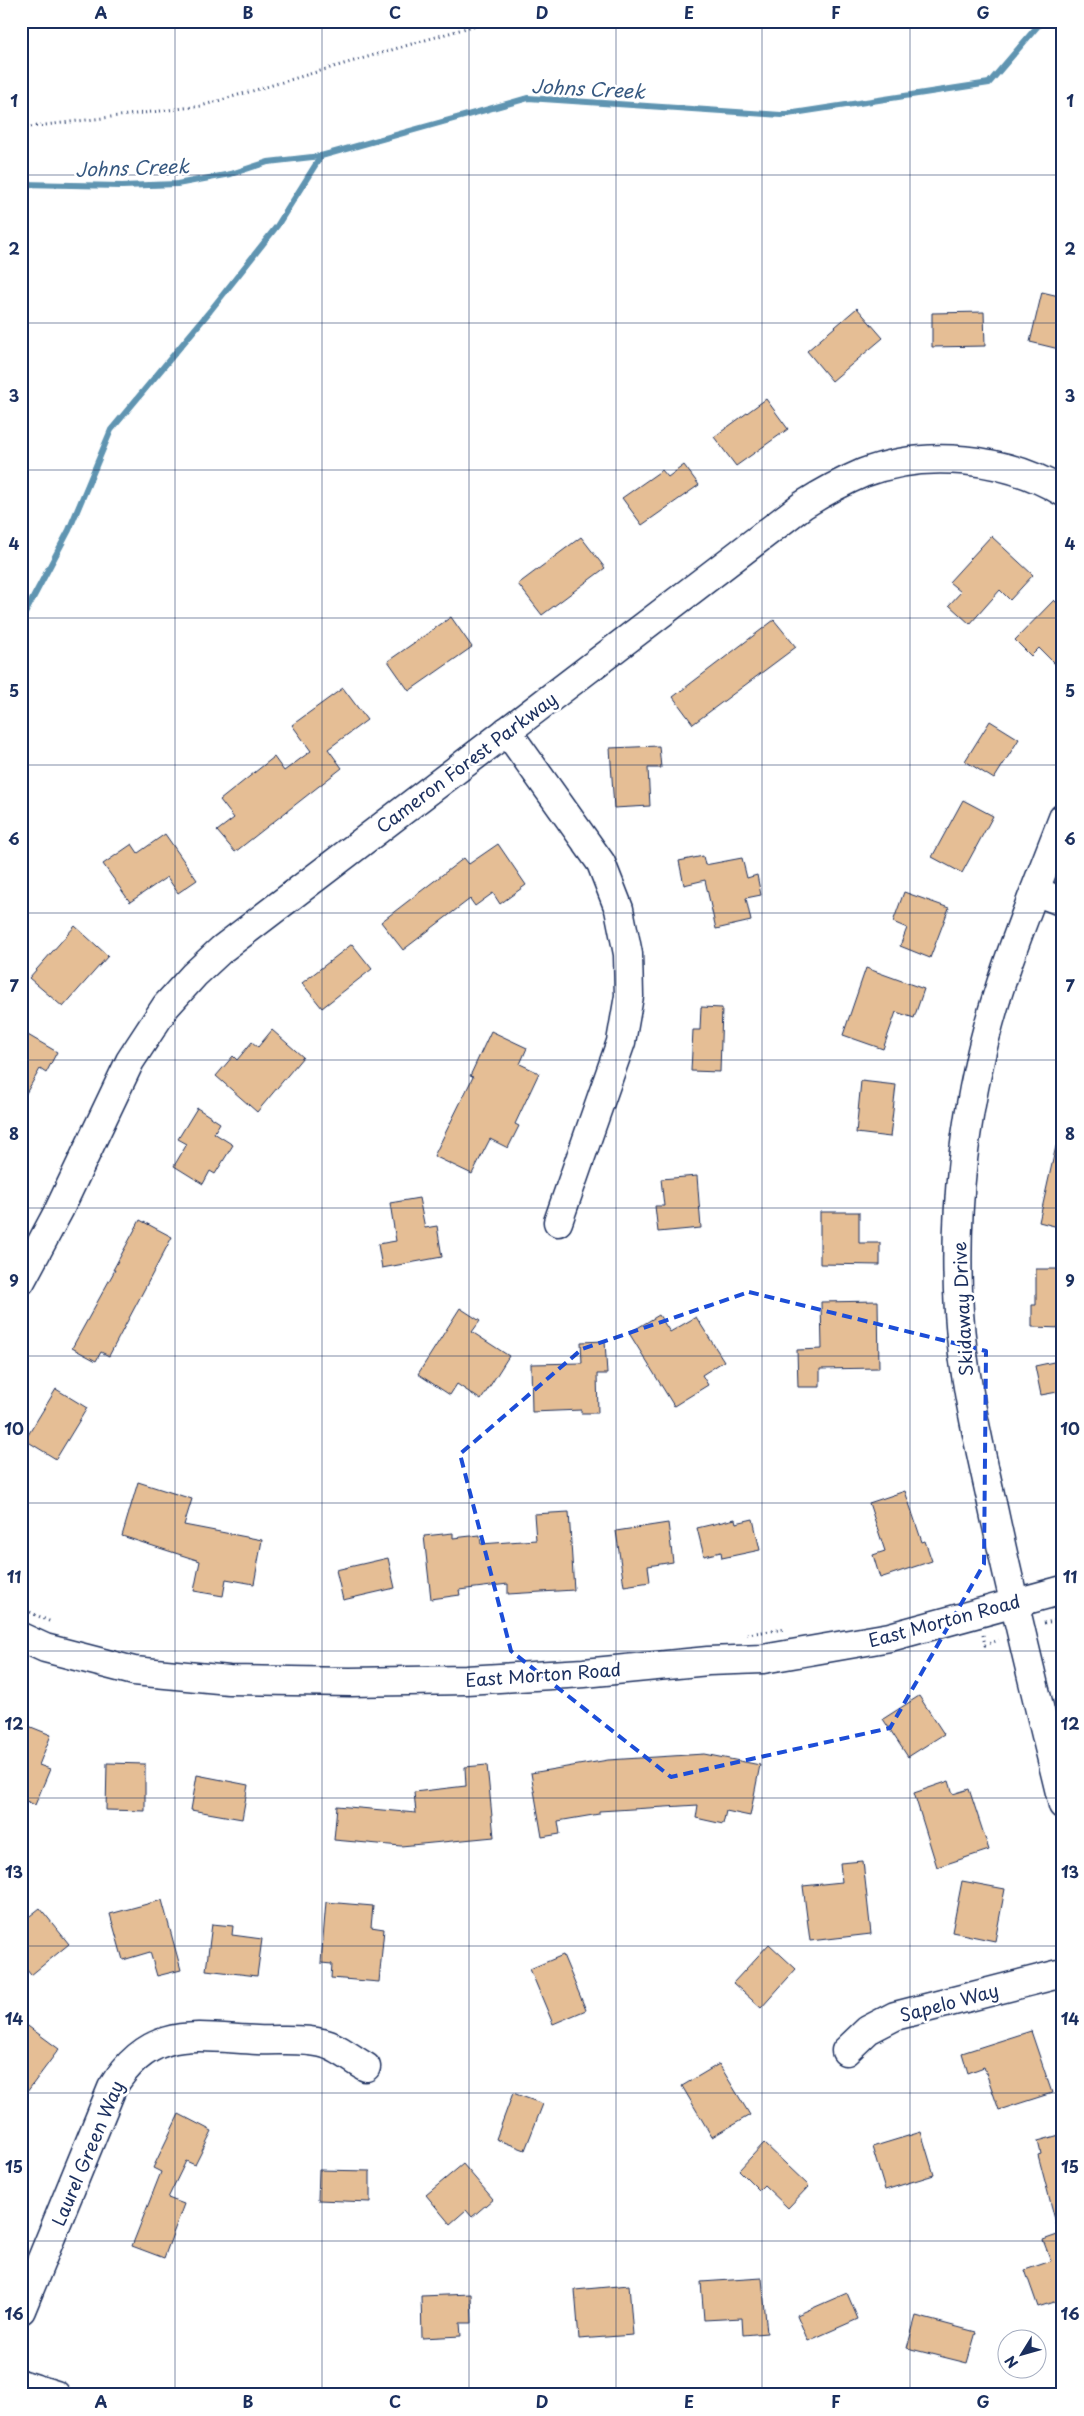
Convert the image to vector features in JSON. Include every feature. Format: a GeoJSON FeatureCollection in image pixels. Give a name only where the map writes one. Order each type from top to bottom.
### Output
{"type":"FeatureCollection","features":[{"type":"Feature","properties":{"kind":"street","name":"Cameron Forest Parkway"},"geometry":{"type":"LineString","coordinates":[[21,1281],[59,1210],[130,1061],[166,1006],[188,981],[222,949],[803,505],[834,486],[865,473],[893,465],[926,460],[958,460],[991,464],[1023,473],[1063,492]]}},
{"type":"Feature","properties":{"kind":"street"},"geometry":{"type":"LineString","coordinates":[[507,731],[600,863],[619,909],[628,954],[629,996],[621,1042],[558,1222]]}},
{"type":"Feature","properties":{"kind":"street","name":"Skidaway Drive"},"geometry":{"type":"LineString","coordinates":[[1063,818],[1000,985],[979,1063],[964,1147],[958,1232],[959,1312],[967,1390],[1013,1602],[1063,1805]]}},
{"type":"Feature","properties":{"kind":"street"},"geometry":{"type":"LineString","coordinates":[[1035,891],[1063,902]]}},
{"type":"Feature","properties":{"kind":"street","name":"East Morton Road"},"geometry":{"type":"LineString","coordinates":[[21,1637],[45,1648],[134,1671],[229,1680],[350,1682],[466,1680],[584,1673],[708,1661],[763,1659],[890,1637],[1013,1602],[1063,1590]]}},
{"type":"Feature","properties":{"kind":"street","name":"Sapelo Way"},"geometry":{"type":"LineString","coordinates":[[846,2051],[868,2030],[895,2016],[1063,1973]]}},
{"type":"Feature","properties":{"kind":"street","name":"Laurel Green Way"},"geometry":{"type":"LineString","coordinates":[[21,2310],[112,2088],[124,2069],[137,2056],[161,2042],[188,2036],[323,2043],[366,2067]]}},
{"type":"Feature","properties":{"kind":"street"},"geometry":{"type":"LineString","coordinates":[[21,2384],[56,2395]]}},
{"type":"Feature","properties":{"kind":"path"},"geometry":{"type":"LineString","coordinates":[[21,128],[201,106],[490,21]]}},
{"type":"Feature","properties":{"kind":"path"},"geometry":{"type":"LineString","coordinates":[[21,1608],[56,1624]]}},
{"type":"Feature","properties":{"kind":"path"},"geometry":{"type":"LineString","coordinates":[[977,1612],[985,1645],[1041,1624],[1063,1619]]}},
{"type":"Feature","properties":{"kind":"path"},"geometry":{"type":"LineString","coordinates":[[740,1634],[790,1628]]}},
{"type":"Feature","properties":{"kind":"highlighted area"},"geometry":{"type":"Polygon","coordinates":[[[749,1292],[986,1351],[984,1564],[890,1728],[671,1777],[511,1651],[460,1454],[582,1349],[749,1292]]]}},
{"type":"Feature","properties":{"kind":"building"},"geometry":{"type":"Polygon","coordinates":[[[1042,292],[1063,297],[1063,350],[1030,342],[1042,292]]]}},
{"type":"Feature","properties":{"kind":"building"},"geometry":{"type":"Polygon","coordinates":[[[857,308],[883,338],[832,381],[807,351],[857,308]]]}},
{"type":"Feature","properties":{"kind":"building"},"geometry":{"type":"Polygon","coordinates":[[[984,312],[985,346],[932,347],[932,313],[984,312]]]}},
{"type":"Feature","properties":{"kind":"building"},"geometry":{"type":"Polygon","coordinates":[[[766,399],[788,429],[736,466],[714,437],[766,399]]]}},
{"type":"Feature","properties":{"kind":"building"},"geometry":{"type":"Polygon","coordinates":[[[684,465],[699,485],[642,525],[622,498],[662,470],[668,477],[684,465]]]}},
{"type":"Feature","properties":{"kind":"building"},"geometry":{"type":"Polygon","coordinates":[[[991,536],[1033,575],[1010,600],[1000,590],[970,624],[949,605],[961,592],[949,582],[991,536]]]}},
{"type":"Feature","properties":{"kind":"building"},"geometry":{"type":"Polygon","coordinates":[[[581,537],[605,568],[542,615],[518,584],[581,537]]]}},
{"type":"Feature","properties":{"kind":"building"},"geometry":{"type":"Polygon","coordinates":[[[1054,600],[1063,609],[1063,672],[1039,648],[1031,656],[1015,640],[1054,600]]]}},
{"type":"Feature","properties":{"kind":"building"},"geometry":{"type":"Polygon","coordinates":[[[451,617],[472,647],[409,691],[388,661],[451,617]]]}},
{"type":"Feature","properties":{"kind":"building"},"geometry":{"type":"Polygon","coordinates":[[[774,620],[796,647],[693,724],[673,697],[774,620]]]}},
{"type":"Feature","properties":{"kind":"building"},"geometry":{"type":"Polygon","coordinates":[[[343,688],[367,720],[328,749],[342,768],[235,852],[217,831],[234,818],[220,800],[274,757],[284,771],[311,751],[292,725],[343,688]]]}},
{"type":"Feature","properties":{"kind":"building"},"geometry":{"type":"Polygon","coordinates":[[[990,721],[1019,739],[994,779],[965,761],[990,721]]]}},
{"type":"Feature","properties":{"kind":"building"},"geometry":{"type":"Polygon","coordinates":[[[659,746],[661,768],[648,768],[650,806],[614,808],[610,748],[659,746]]]}},
{"type":"Feature","properties":{"kind":"building"},"geometry":{"type":"Polygon","coordinates":[[[963,800],[993,816],[962,873],[932,857],[963,800]]]}},
{"type":"Feature","properties":{"kind":"building"},"geometry":{"type":"Polygon","coordinates":[[[165,834],[197,880],[178,893],[167,877],[130,902],[103,864],[132,844],[138,853],[165,834]]]}},
{"type":"Feature","properties":{"kind":"building"},"geometry":{"type":"Polygon","coordinates":[[[498,844],[526,885],[500,904],[493,893],[475,906],[470,899],[403,950],[381,922],[464,858],[469,864],[498,844]]]}},
{"type":"Feature","properties":{"kind":"building"},"geometry":{"type":"Polygon","coordinates":[[[703,856],[705,865],[742,858],[747,878],[757,875],[761,895],[746,898],[751,921],[716,929],[705,880],[684,885],[679,861],[703,856]]]}},
{"type":"Feature","properties":{"kind":"building"},"geometry":{"type":"Polygon","coordinates":[[[904,892],[949,908],[930,958],[900,946],[907,928],[893,922],[904,892]]]}},
{"type":"Feature","properties":{"kind":"building"},"geometry":{"type":"Polygon","coordinates":[[[75,926],[108,956],[63,1007],[29,978],[75,926]]]}},
{"type":"Feature","properties":{"kind":"building"},"geometry":{"type":"Polygon","coordinates":[[[352,944],[372,969],[322,1008],[302,983],[352,944]]]}},
{"type":"Feature","properties":{"kind":"building"},"geometry":{"type":"Polygon","coordinates":[[[866,968],[924,989],[914,1018],[896,1012],[883,1049],[843,1035],[866,968]]]}},
{"type":"Feature","properties":{"kind":"building"},"geometry":{"type":"Polygon","coordinates":[[[701,1007],[722,1008],[720,1072],[691,1071],[693,1030],[700,1030],[701,1007]]]}},
{"type":"Feature","properties":{"kind":"building"},"geometry":{"type":"Polygon","coordinates":[[[272,1030],[303,1057],[257,1112],[216,1076],[233,1056],[237,1060],[252,1042],[258,1047],[272,1030]]]}},
{"type":"Feature","properties":{"kind":"building"},"geometry":{"type":"Polygon","coordinates":[[[21,1031],[57,1052],[46,1073],[40,1069],[21,1102],[21,1031]]]}},
{"type":"Feature","properties":{"kind":"building"},"geometry":{"type":"Polygon","coordinates":[[[491,1031],[527,1048],[520,1064],[539,1073],[515,1124],[519,1126],[508,1148],[490,1139],[472,1174],[434,1156],[473,1077],[470,1076],[491,1031]]]}},
{"type":"Feature","properties":{"kind":"building"},"geometry":{"type":"Polygon","coordinates":[[[861,1081],[896,1085],[890,1137],[856,1133],[861,1081]]]}},
{"type":"Feature","properties":{"kind":"building"},"geometry":{"type":"Polygon","coordinates":[[[197,1108],[220,1123],[214,1133],[233,1145],[215,1174],[210,1171],[203,1184],[174,1166],[187,1144],[178,1139],[197,1108]]]}},
{"type":"Feature","properties":{"kind":"building"},"geometry":{"type":"Polygon","coordinates":[[[1056,1146],[1063,1146],[1063,1216],[1061,1216],[1058,1227],[1039,1222],[1056,1146]]]}},
{"type":"Feature","properties":{"kind":"building"},"geometry":{"type":"Polygon","coordinates":[[[697,1176],[701,1228],[658,1232],[655,1206],[664,1206],[661,1179],[697,1176]]]}},
{"type":"Feature","properties":{"kind":"building"},"geometry":{"type":"Polygon","coordinates":[[[419,1198],[425,1228],[437,1226],[442,1257],[382,1268],[378,1244],[396,1241],[390,1203],[419,1198]]]}},
{"type":"Feature","properties":{"kind":"building"},"geometry":{"type":"Polygon","coordinates":[[[820,1212],[859,1212],[859,1243],[880,1243],[880,1265],[820,1264],[820,1212]]]}},
{"type":"Feature","properties":{"kind":"building"},"geometry":{"type":"Polygon","coordinates":[[[140,1220],[172,1237],[109,1356],[101,1352],[96,1361],[72,1348],[140,1220]]]}},
{"type":"Feature","properties":{"kind":"building"},"geometry":{"type":"Polygon","coordinates":[[[1036,1269],[1063,1269],[1063,1328],[1032,1327],[1032,1305],[1036,1305],[1036,1269]]]}},
{"type":"Feature","properties":{"kind":"building"},"geometry":{"type":"Polygon","coordinates":[[[878,1301],[879,1368],[820,1369],[820,1387],[798,1387],[797,1350],[822,1349],[821,1302],[878,1301]]]}},
{"type":"Feature","properties":{"kind":"building"},"geometry":{"type":"Polygon","coordinates":[[[460,1308],[480,1321],[472,1332],[509,1356],[481,1400],[457,1384],[450,1395],[418,1374],[460,1308]]]}},
{"type":"Feature","properties":{"kind":"building"},"geometry":{"type":"Polygon","coordinates":[[[659,1315],[670,1332],[696,1317],[724,1361],[702,1375],[708,1385],[674,1406],[629,1333],[659,1315]]]}},
{"type":"Feature","properties":{"kind":"building"},"geometry":{"type":"Polygon","coordinates":[[[605,1341],[607,1374],[597,1374],[598,1413],[581,1413],[581,1410],[532,1412],[531,1364],[582,1363],[581,1342],[605,1341]]]}},
{"type":"Feature","properties":{"kind":"building"},"geometry":{"type":"Polygon","coordinates":[[[1063,1360],[1063,1391],[1041,1395],[1035,1366],[1063,1360]]]}},
{"type":"Feature","properties":{"kind":"building"},"geometry":{"type":"Polygon","coordinates":[[[56,1389],[87,1408],[56,1459],[25,1440],[56,1389]]]}},
{"type":"Feature","properties":{"kind":"building"},"geometry":{"type":"Polygon","coordinates":[[[138,1482],[192,1499],[184,1525],[262,1540],[254,1584],[226,1579],[223,1596],[194,1591],[200,1561],[122,1536],[138,1482]]]}},
{"type":"Feature","properties":{"kind":"building"},"geometry":{"type":"Polygon","coordinates":[[[905,1491],[922,1542],[925,1541],[932,1561],[880,1578],[873,1555],[885,1551],[869,1503],[905,1491]]]}},
{"type":"Feature","properties":{"kind":"building"},"geometry":{"type":"Polygon","coordinates":[[[569,1512],[574,1590],[508,1594],[508,1584],[459,1590],[460,1595],[431,1599],[424,1536],[453,1533],[453,1538],[480,1535],[481,1544],[536,1540],[534,1514],[569,1512]]]}},
{"type":"Feature","properties":{"kind":"building"},"geometry":{"type":"Polygon","coordinates":[[[735,1519],[736,1523],[753,1519],[760,1550],[722,1558],[721,1552],[704,1556],[697,1528],[735,1519]]]}},
{"type":"Feature","properties":{"kind":"building"},"geometry":{"type":"Polygon","coordinates":[[[668,1523],[673,1562],[648,1566],[650,1582],[624,1586],[616,1531],[668,1523]]]}},
{"type":"Feature","properties":{"kind":"building"},"geometry":{"type":"Polygon","coordinates":[[[388,1558],[395,1588],[343,1600],[336,1570],[388,1558]]]}},
{"type":"Feature","properties":{"kind":"building"},"geometry":{"type":"Polygon","coordinates":[[[919,1696],[944,1734],[908,1757],[883,1719],[919,1696]]]}},
{"type":"Feature","properties":{"kind":"building"},"geometry":{"type":"Polygon","coordinates":[[[21,1723],[51,1735],[39,1765],[50,1769],[35,1805],[24,1800],[22,1806],[21,1723]]]}},
{"type":"Feature","properties":{"kind":"building"},"geometry":{"type":"Polygon","coordinates":[[[704,1754],[760,1765],[750,1816],[726,1811],[723,1824],[696,1818],[698,1805],[599,1811],[599,1814],[558,1821],[560,1834],[542,1837],[531,1773],[608,1760],[704,1754]]]}},
{"type":"Feature","properties":{"kind":"building"},"geometry":{"type":"Polygon","coordinates":[[[107,1763],[145,1764],[145,1811],[106,1810],[107,1763]]]}},
{"type":"Feature","properties":{"kind":"building"},"geometry":{"type":"Polygon","coordinates":[[[487,1765],[494,1837],[401,1846],[334,1840],[337,1806],[416,1813],[414,1792],[466,1786],[465,1767],[487,1765]]]}},
{"type":"Feature","properties":{"kind":"building"},"geometry":{"type":"Polygon","coordinates":[[[197,1775],[248,1785],[242,1819],[191,1810],[197,1775]]]}},
{"type":"Feature","properties":{"kind":"building"},"geometry":{"type":"Polygon","coordinates":[[[949,1781],[953,1794],[969,1789],[989,1850],[937,1867],[914,1793],[949,1781]]]}},
{"type":"Feature","properties":{"kind":"building"},"geometry":{"type":"Polygon","coordinates":[[[863,1861],[871,1934],[810,1941],[803,1886],[842,1882],[840,1863],[863,1861]]]}},
{"type":"Feature","properties":{"kind":"building"},"geometry":{"type":"Polygon","coordinates":[[[962,1881],[1005,1889],[995,1941],[952,1932],[962,1881]]]}},
{"type":"Feature","properties":{"kind":"building"},"geometry":{"type":"Polygon","coordinates":[[[162,1900],[181,1970],[157,1976],[150,1952],[123,1960],[110,1914],[162,1900]]]}},
{"type":"Feature","properties":{"kind":"building"},"geometry":{"type":"Polygon","coordinates":[[[326,1902],[373,1906],[371,1927],[384,1929],[379,1982],[331,1978],[332,1964],[321,1963],[326,1902]]]}},
{"type":"Feature","properties":{"kind":"building"},"geometry":{"type":"Polygon","coordinates":[[[40,1908],[69,1944],[31,1975],[21,1963],[21,1923],[40,1908]]]}},
{"type":"Feature","properties":{"kind":"building"},"geometry":{"type":"Polygon","coordinates":[[[212,1924],[233,1926],[232,1935],[262,1939],[257,1976],[206,1970],[212,1924]]]}},
{"type":"Feature","properties":{"kind":"building"},"geometry":{"type":"Polygon","coordinates":[[[769,1944],[796,1969],[761,2008],[733,1983],[769,1944]]]}},
{"type":"Feature","properties":{"kind":"building"},"geometry":{"type":"Polygon","coordinates":[[[563,1955],[586,2010],[553,2024],[530,1969],[563,1955]]]}},
{"type":"Feature","properties":{"kind":"building"},"geometry":{"type":"Polygon","coordinates":[[[21,2021],[59,2049],[21,2100],[21,2021]]]}},
{"type":"Feature","properties":{"kind":"building"},"geometry":{"type":"Polygon","coordinates":[[[1031,2031],[1052,2093],[999,2110],[984,2067],[968,2073],[962,2053],[1031,2031]]]}},
{"type":"Feature","properties":{"kind":"building"},"geometry":{"type":"Polygon","coordinates":[[[719,2064],[750,2115],[712,2137],[682,2086],[719,2064]]]}},
{"type":"Feature","properties":{"kind":"building"},"geometry":{"type":"Polygon","coordinates":[[[513,2093],[543,2104],[525,2150],[496,2139],[513,2093]]]}},
{"type":"Feature","properties":{"kind":"building"},"geometry":{"type":"Polygon","coordinates":[[[179,2114],[212,2131],[195,2165],[186,2161],[168,2198],[184,2204],[164,2258],[132,2246],[161,2172],[153,2168],[179,2114]]]}},
{"type":"Feature","properties":{"kind":"building"},"geometry":{"type":"Polygon","coordinates":[[[921,2132],[934,2175],[885,2190],[872,2147],[921,2132]]]}},
{"type":"Feature","properties":{"kind":"building"},"geometry":{"type":"Polygon","coordinates":[[[1063,2134],[1063,2226],[1057,2227],[1038,2155],[1041,2154],[1038,2141],[1063,2134]]]}},
{"type":"Feature","properties":{"kind":"building"},"geometry":{"type":"Polygon","coordinates":[[[764,2143],[809,2186],[788,2208],[764,2185],[759,2190],[739,2170],[764,2143]]]}},
{"type":"Feature","properties":{"kind":"building"},"geometry":{"type":"Polygon","coordinates":[[[463,2164],[493,2199],[472,2217],[466,2210],[450,2224],[426,2195],[463,2164]]]}},
{"type":"Feature","properties":{"kind":"building"},"geometry":{"type":"Polygon","coordinates":[[[319,2170],[370,2171],[370,2202],[318,2200],[319,2170]]]}},
{"type":"Feature","properties":{"kind":"building"},"geometry":{"type":"Polygon","coordinates":[[[1063,2233],[1063,2299],[1038,2307],[1025,2270],[1051,2261],[1043,2240],[1063,2233]]]}},
{"type":"Feature","properties":{"kind":"building"},"geometry":{"type":"Polygon","coordinates":[[[762,2278],[767,2333],[743,2335],[742,2318],[704,2320],[701,2282],[762,2278]]]}},
{"type":"Feature","properties":{"kind":"building"},"geometry":{"type":"Polygon","coordinates":[[[629,2285],[633,2335],[579,2339],[575,2290],[629,2285]]]}},
{"type":"Feature","properties":{"kind":"building"},"geometry":{"type":"Polygon","coordinates":[[[847,2293],[858,2319],[808,2341],[797,2315],[847,2293]]]}},
{"type":"Feature","properties":{"kind":"building"},"geometry":{"type":"Polygon","coordinates":[[[471,2294],[472,2323],[460,2323],[461,2336],[422,2338],[421,2296],[471,2294]]]}},
{"type":"Feature","properties":{"kind":"building"},"geometry":{"type":"Polygon","coordinates":[[[916,2316],[976,2332],[967,2363],[907,2348],[916,2316]]]}},
{"type":"Feature","properties":{"kind":"waterway","name":"Johns Creek"},"geometry":{"type":"LineString","coordinates":[[21,184],[122,186],[177,184],[231,174],[268,162],[321,156],[528,98],[781,115],[989,83],[1042,21]]}},
{"type":"Feature","properties":{"kind":"waterway"},"geometry":{"type":"LineString","coordinates":[[21,632],[23,617],[69,530],[111,430],[210,311],[277,226],[321,156]]}}]}
